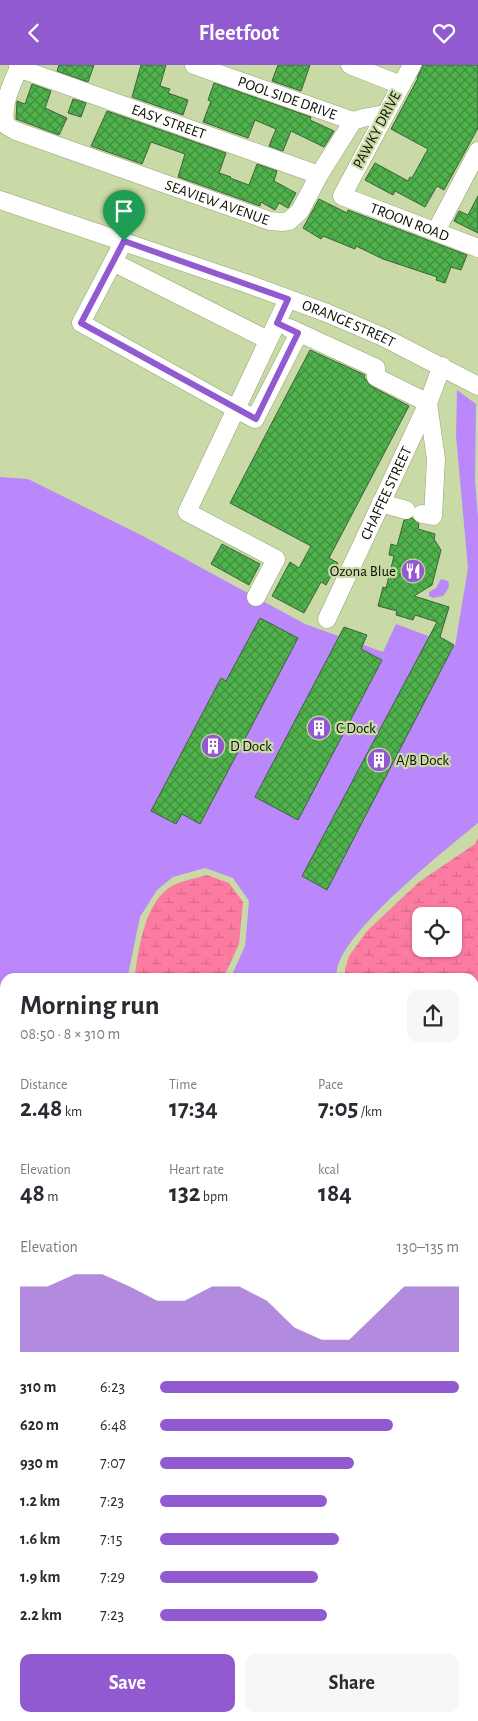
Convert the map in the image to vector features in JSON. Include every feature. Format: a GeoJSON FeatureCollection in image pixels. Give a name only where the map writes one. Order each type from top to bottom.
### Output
{"type":"FeatureCollection","features":[{"type":"Feature","properties":{"kind":"street","name":"POOL SIDE DRIVE"},"geometry":{"type":"LineString","coordinates":[[194,65],[353,121]]}},
{"type":"Feature","properties":{"kind":"street"},"geometry":{"type":"LineString","coordinates":[[350,65],[401,85]]}},
{"type":"Feature","properties":{"kind":"street","name":"PAWKY DRIVE"},"geometry":{"type":"LineString","coordinates":[[342,196],[412,65]]}},
{"type":"Feature","properties":{"kind":"street","name":"SEAVIEW AVENUE"},"geometry":{"type":"LineString","coordinates":[[19,67],[0,104],[1,114],[6,125],[16,131],[270,221],[290,221],[300,211],[319,175],[353,121]]}},
{"type":"Feature","properties":{"kind":"street","name":"EASY STREET"},"geometry":{"type":"LineString","coordinates":[[19,67],[319,175]]}},
{"type":"Feature","properties":{"kind":"street"},"geometry":{"type":"LineString","coordinates":[[353,121],[363,117],[385,114]]}},
{"type":"Feature","properties":{"kind":"street"},"geometry":{"type":"LineString","coordinates":[[436,231],[478,151]]}},
{"type":"Feature","properties":{"kind":"street","name":"TROON ROAD"},"geometry":{"type":"LineString","coordinates":[[342,196],[478,248]]}},
{"type":"Feature","properties":{"kind":"street","name":"ORANGE STREET"},"geometry":{"type":"LineString","coordinates":[[0,200],[124,241],[343,320],[472,382]]}},
{"type":"Feature","properties":{"kind":"street"},"geometry":{"type":"LineString","coordinates":[[124,241],[81,323],[236,409],[256,419],[298,333]]}},
{"type":"Feature","properties":{"kind":"street"},"geometry":{"type":"LineString","coordinates":[[113,262],[268,340]]}},
{"type":"Feature","properties":{"kind":"street"},"geometry":{"type":"LineString","coordinates":[[256,597],[276,559],[187,512],[288,299]]}},
{"type":"Feature","properties":{"kind":"street"},"geometry":{"type":"LineString","coordinates":[[277,323],[376,368],[376,377],[428,403],[436,459],[433,515],[381,503]]}},
{"type":"Feature","properties":{"kind":"street","name":"CHAFFEE STREET"},"geometry":{"type":"LineString","coordinates":[[326,619],[428,403],[442,366]]}},
{"type":"Feature","properties":{"kind":"green space"},"geometry":{"type":"Polygon","coordinates":[[[478,838],[478,973],[345,973],[349,956],[367,931],[419,882],[475,844],[478,838]]]}},
{"type":"Feature","properties":{"kind":"green space"},"geometry":{"type":"Polygon","coordinates":[[[207,875],[229,883],[243,902],[239,944],[226,973],[135,973],[142,937],[150,911],[164,891],[186,880],[207,875]]]}},
{"type":"Feature","properties":{"kind":"shaded area"},"geometry":{"type":"Polygon","coordinates":[[[457,390],[476,404],[478,823],[394,895],[371,918],[352,941],[340,961],[338,973],[233,973],[245,946],[249,901],[233,878],[205,868],[173,877],[157,890],[140,917],[128,973],[0,973],[0,477],[28,479],[143,536],[305,624],[383,652],[396,624],[455,646],[468,568],[456,436],[457,390]]]}},
{"type":"Feature","properties":{"kind":"shaded area"},"geometry":{"type":"Polygon","coordinates":[[[441,579],[449,583],[449,587],[443,596],[433,598],[429,596],[429,592],[436,588],[441,579]]]}},
{"type":"Feature","properties":{"kind":"building"},"geometry":{"type":"Polygon","coordinates":[[[59,65],[94,65],[88,82],[57,71],[59,65]]]}},
{"type":"Feature","properties":{"kind":"building"},"geometry":{"type":"Polygon","coordinates":[[[141,65],[166,65],[160,86],[170,89],[168,93],[188,100],[183,115],[132,97],[141,65]]]}},
{"type":"Feature","properties":{"kind":"building"},"geometry":{"type":"Polygon","coordinates":[[[278,65],[310,65],[301,91],[272,81],[278,65]]]}},
{"type":"Feature","properties":{"kind":"building"},"geometry":{"type":"Polygon","coordinates":[[[423,65],[478,65],[478,128],[444,190],[437,186],[425,207],[395,191],[393,195],[365,180],[375,163],[408,181],[410,177],[412,178],[428,149],[391,129],[423,65]]]}},
{"type":"Feature","properties":{"kind":"building"},"geometry":{"type":"Polygon","coordinates":[[[214,83],[311,117],[310,120],[334,131],[324,147],[291,131],[283,151],[269,146],[276,129],[255,120],[248,138],[203,122],[211,101],[208,100],[214,83]]]}},
{"type":"Feature","properties":{"kind":"building"},"geometry":{"type":"Polygon","coordinates":[[[32,84],[51,91],[45,108],[67,118],[59,135],[16,119],[17,101],[25,104],[32,84]]]}},
{"type":"Feature","properties":{"kind":"building"},"geometry":{"type":"Polygon","coordinates":[[[73,99],[86,103],[81,117],[68,113],[73,99]]]}},
{"type":"Feature","properties":{"kind":"building"},"geometry":{"type":"Polygon","coordinates":[[[107,111],[226,153],[219,173],[249,185],[257,164],[277,171],[274,181],[296,193],[288,208],[279,203],[275,210],[261,202],[260,206],[178,177],[185,154],[151,142],[142,164],[91,146],[107,111]]]}},
{"type":"Feature","properties":{"kind":"building"},"geometry":{"type":"Polygon","coordinates":[[[478,196],[478,233],[454,221],[459,211],[468,215],[478,196]]]}},
{"type":"Feature","properties":{"kind":"building"},"geometry":{"type":"Polygon","coordinates":[[[319,199],[347,213],[348,210],[467,255],[461,270],[451,267],[445,283],[436,280],[437,277],[383,259],[356,246],[355,249],[323,236],[321,239],[303,228],[319,199]]]}},
{"type":"Feature","properties":{"kind":"building"},"geometry":{"type":"Polygon","coordinates":[[[310,350],[365,375],[364,377],[371,386],[409,406],[329,558],[338,563],[326,585],[321,582],[304,613],[272,596],[290,562],[299,568],[311,546],[230,503],[310,350]]]}},
{"type":"Feature","properties":{"kind":"building","name":"A/B Dock"},"geometry":{"type":"Polygon","coordinates":[[[412,518],[419,524],[418,529],[435,534],[434,539],[441,550],[432,585],[414,596],[449,607],[440,637],[454,645],[327,890],[302,876],[437,622],[415,615],[413,620],[396,615],[397,611],[378,606],[383,587],[386,588],[394,556],[389,555],[391,544],[397,546],[404,520],[412,518]]]}},
{"type":"Feature","properties":{"kind":"building"},"geometry":{"type":"Polygon","coordinates":[[[222,544],[260,564],[249,585],[211,564],[222,544]]]}},
{"type":"Feature","properties":{"kind":"building","name":"D Dock"},"geometry":{"type":"Polygon","coordinates":[[[260,618],[298,638],[200,824],[182,814],[176,824],[151,811],[221,678],[226,681],[260,618]]]}},
{"type":"Feature","properties":{"kind":"building","name":"C Dock"},"geometry":{"type":"Polygon","coordinates":[[[344,627],[367,635],[361,649],[382,660],[298,820],[255,797],[344,627]]]}},
{"type":"Feature","properties":{"kind":"place","name":"Ozona Blue"},"geometry":{"type":"Point","coordinates":[413,571]}},
{"type":"Feature","properties":{"kind":"place","name":"C Dock"},"geometry":{"type":"Point","coordinates":[319,728]}},
{"type":"Feature","properties":{"kind":"place","name":"D Dock"},"geometry":{"type":"Point","coordinates":[213,746]}},
{"type":"Feature","properties":{"kind":"place","name":"A/B Dock"},"geometry":{"type":"Point","coordinates":[379,760]}},
{"type":"Feature","properties":{"kind":"route"},"geometry":{"type":"LineString","coordinates":[[124,241],[288,299],[277,323],[298,333],[256,419],[81,323],[124,241]]}}]}
